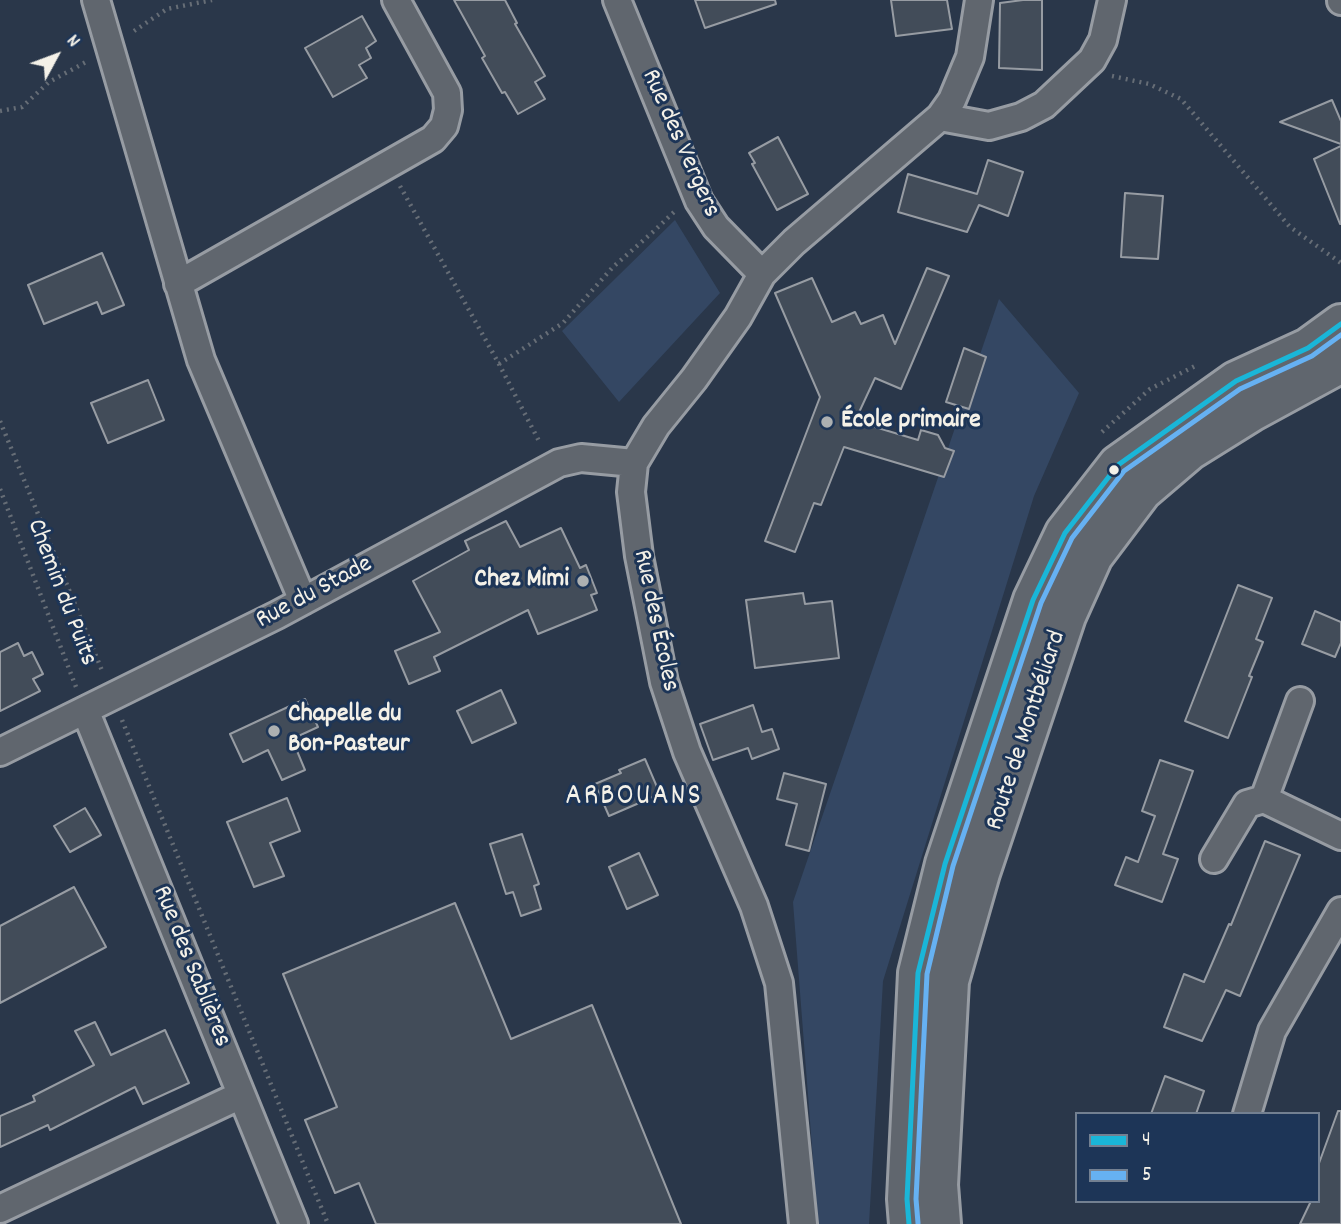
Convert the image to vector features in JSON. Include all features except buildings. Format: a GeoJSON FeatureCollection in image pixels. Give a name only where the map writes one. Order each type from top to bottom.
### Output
{"type":"FeatureCollection","features":[{"type":"Feature","properties":{"kind":"main road","name":"Route de Montbéliard"},"geometry":{"type":"LineString","coordinates":[[909,1224],[907,1199],[918,973],[945,864],[1032,600],[1065,533],[1118,465],[1236,381],[1308,348],[1341,324]]}},
{"type":"Feature","properties":{"kind":"main road","name":"Route de Montbéliard"},"geometry":{"type":"LineString","coordinates":[[942,1224],[938,1185],[949,981],[981,873],[1062,629],[1093,556],[1142,491],[1190,450],[1251,412],[1341,363]]}},
{"type":"Feature","properties":{"kind":"street"},"geometry":{"type":"LineString","coordinates":[[96,0],[201,360],[303,601]]}},
{"type":"Feature","properties":{"kind":"street"},"geometry":{"type":"LineString","coordinates":[[178,284],[433,139],[444,126],[449,110],[447,93],[396,0]]}},
{"type":"Feature","properties":{"kind":"street","name":"Rue des Vergers"},"geometry":{"type":"LineString","coordinates":[[617,0],[695,190],[716,227],[762,274]]}},
{"type":"Feature","properties":{"kind":"street","name":"Rue des Écoles"},"geometry":{"type":"LineString","coordinates":[[803,1224],[779,983],[754,906],[687,752],[664,682],[639,556],[631,492],[634,463],[656,426],[695,379],[738,317],[762,274],[794,242],[940,117],[953,100],[970,57],[979,0]]}},
{"type":"Feature","properties":{"kind":"street"},"geometry":{"type":"LineString","coordinates":[[940,117],[989,126],[1021,117],[1044,106],[1083,71],[1103,40],[1112,0]]}},
{"type":"Feature","properties":{"kind":"street","name":"Rue du Stade"},"geometry":{"type":"LineString","coordinates":[[0,752],[303,601],[552,467],[581,458],[634,463]]}},
{"type":"Feature","properties":{"kind":"street"},"geometry":{"type":"LineString","coordinates":[[1264,799],[1300,701]]}},
{"type":"Feature","properties":{"kind":"street","name":"Rue des Sablières"},"geometry":{"type":"LineString","coordinates":[[85,710],[293,1224]]}},
{"type":"Feature","properties":{"kind":"street"},"geometry":{"type":"LineString","coordinates":[[1214,859],[1247,804],[1264,799],[1341,836]]}},
{"type":"Feature","properties":{"kind":"street"},"geometry":{"type":"LineString","coordinates":[[1248,1112],[1272,1031],[1331,946],[1341,911]]}},
{"type":"Feature","properties":{"kind":"street"},"geometry":{"type":"LineString","coordinates":[[0,1209],[241,1094]]}},
{"type":"Feature","properties":{"kind":"path"},"geometry":{"type":"LineString","coordinates":[[1083,71],[1149,83],[1181,99],[1290,227],[1341,263]]}},
{"type":"Feature","properties":{"kind":"path"},"geometry":{"type":"LineString","coordinates":[[388,164],[499,364],[552,467]]}},
{"type":"Feature","properties":{"kind":"path"},"geometry":{"type":"LineString","coordinates":[[499,364],[562,323],[612,267],[654,231],[695,190]]}},
{"type":"Feature","properties":{"kind":"path"},"geometry":{"type":"LineString","coordinates":[[0,421],[328,1224]]}},
{"type":"Feature","properties":{"kind":"path","name":"Chemin du Puits"},"geometry":{"type":"LineString","coordinates":[[0,489],[85,710]]}},
{"type":"Feature","properties":{"kind":"shaded area"},"geometry":{"type":"Polygon","coordinates":[[[675,220],[720,293],[619,402],[562,331],[675,220]]]}},
{"type":"Feature","properties":{"kind":"shaded area"},"geometry":{"type":"Polygon","coordinates":[[[999,299],[1079,393],[1034,496],[883,981],[869,1224],[818,1224],[793,902],[999,299]]]}},
{"type":"Feature","properties":{"kind":"transit line","name":"4"},"geometry":{"type":"LineString","coordinates":[[909,1224],[907,1199],[918,973],[945,864],[1033,600],[1065,533],[1118,465],[1236,381],[1308,348],[1341,324]]}},
{"type":"Feature","properties":{"kind":"transit line","name":"5"},"geometry":{"type":"LineString","coordinates":[[918,1223],[916,1199],[927,974],[953,866],[1041,603],[1072,538],[1124,471],[1240,389],[1312,356],[1341,335]]}},
{"type":"Feature","properties":{"kind":"place","name":"École primaire"},"geometry":{"type":"Point","coordinates":[827,422]}},
{"type":"Feature","properties":{"kind":"place","name":"Chez Mimi"},"geometry":{"type":"Point","coordinates":[583,581]}},
{"type":"Feature","properties":{"kind":"place","name":"Chapelle du Bon-Pasteur"},"geometry":{"type":"Point","coordinates":[274,731]}},
{"type":"Feature","properties":{"kind":"district","name":"ARBOUANS"},"geometry":{"type":"Point","coordinates":[634,799]}}]}
